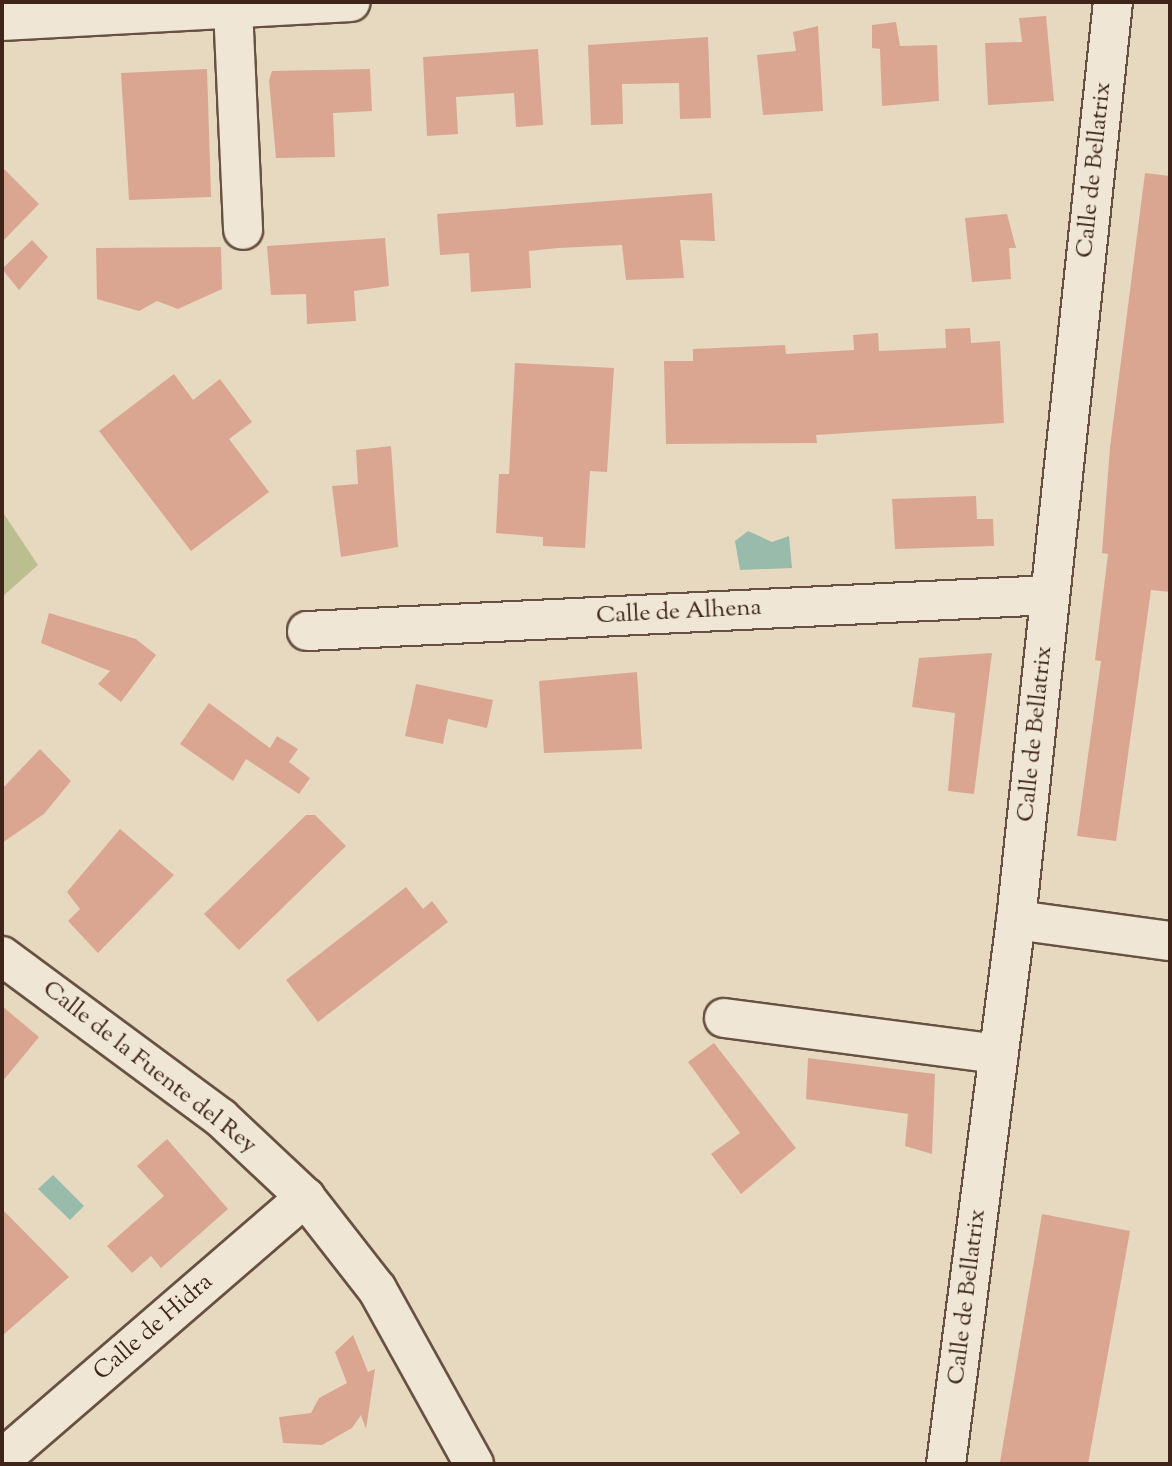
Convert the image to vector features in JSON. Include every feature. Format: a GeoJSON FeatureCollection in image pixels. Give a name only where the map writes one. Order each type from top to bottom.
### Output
{"type":"FeatureCollection","features":[{"type":"Feature","properties":{"kind":"street"},"geometry":{"type":"LineString","coordinates":[[2,21],[102,9],[233,8],[349,2]]}},
{"type":"Feature","properties":{"kind":"street","name":"Calle de Bellatrix"},"geometry":{"type":"LineString","coordinates":[[946,1464],[1016,920],[1113,2]]}},
{"type":"Feature","properties":{"kind":"street"},"geometry":{"type":"LineString","coordinates":[[233,8],[243,230]]}},
{"type":"Feature","properties":{"kind":"street","name":"Calle de Alhena"},"geometry":{"type":"LineString","coordinates":[[307,631],[1050,595]]}},
{"type":"Feature","properties":{"kind":"street"},"geometry":{"type":"LineString","coordinates":[[1016,920],[1170,941]]}},
{"type":"Feature","properties":{"kind":"street","name":"Calle de la Fuente del Rey"},"geometry":{"type":"LineString","coordinates":[[2,956],[221,1118],[305,1196],[377,1289],[474,1464]]}},
{"type":"Feature","properties":{"kind":"street"},"geometry":{"type":"LineString","coordinates":[[724,1018],[999,1054]]}},
{"type":"Feature","properties":{"kind":"street","name":"Calle de Hidra"},"geometry":{"type":"LineString","coordinates":[[2,1458],[305,1196]]}},
{"type":"Feature","properties":{"kind":"green space"},"geometry":{"type":"Polygon","coordinates":[[[2,511],[38,565],[2,597],[2,511]]]}},
{"type":"Feature","properties":{"kind":"shaded area"},"geometry":{"type":"Polygon","coordinates":[[[748,531],[772,542],[789,536],[792,568],[740,570],[735,541],[748,531]]]}},
{"type":"Feature","properties":{"kind":"shaded area"},"geometry":{"type":"Polygon","coordinates":[[[53,1175],[84,1206],[70,1220],[38,1189],[53,1175]]]}},
{"type":"Feature","properties":{"kind":"building"},"geometry":{"type":"Polygon","coordinates":[[[1046,16],[1054,101],[988,105],[985,43],[1022,42],[1019,18],[1046,16]]]}},
{"type":"Feature","properties":{"kind":"building"},"geometry":{"type":"Polygon","coordinates":[[[896,22],[900,46],[937,45],[939,101],[882,106],[880,49],[872,48],[872,25],[896,22]]]}},
{"type":"Feature","properties":{"kind":"building"},"geometry":{"type":"Polygon","coordinates":[[[818,26],[823,111],[763,115],[757,55],[796,51],[793,32],[818,26]]]}},
{"type":"Feature","properties":{"kind":"building"},"geometry":{"type":"Polygon","coordinates":[[[708,37],[711,118],[680,119],[679,83],[622,84],[623,124],[591,125],[588,45],[708,37]]]}},
{"type":"Feature","properties":{"kind":"building"},"geometry":{"type":"Polygon","coordinates":[[[538,49],[543,125],[516,127],[514,93],[456,97],[458,134],[427,136],[423,57],[538,49]]]}},
{"type":"Feature","properties":{"kind":"building"},"geometry":{"type":"Polygon","coordinates":[[[207,69],[211,197],[129,200],[121,73],[207,69]]]}},
{"type":"Feature","properties":{"kind":"building"},"geometry":{"type":"Polygon","coordinates":[[[370,69],[372,111],[333,113],[335,157],[276,158],[269,80],[272,71],[370,69]]]}},
{"type":"Feature","properties":{"kind":"building"},"geometry":{"type":"Polygon","coordinates":[[[2,167],[39,204],[2,242],[2,167]]]}},
{"type":"Feature","properties":{"kind":"building"},"geometry":{"type":"Polygon","coordinates":[[[1145,173],[1170,176],[1170,592],[1151,590],[1116,841],[1077,836],[1101,661],[1095,660],[1108,554],[1102,553],[1110,447],[1145,173]]]}},
{"type":"Feature","properties":{"kind":"building"},"geometry":{"type":"Polygon","coordinates":[[[712,193],[715,241],[680,240],[684,278],[626,280],[622,245],[558,248],[529,251],[531,288],[471,292],[469,253],[440,255],[437,214],[712,193]]]}},
{"type":"Feature","properties":{"kind":"building"},"geometry":{"type":"Polygon","coordinates":[[[1007,214],[1016,248],[1009,248],[1011,279],[972,282],[965,218],[1007,214]]]}},
{"type":"Feature","properties":{"kind":"building"},"geometry":{"type":"Polygon","coordinates":[[[385,238],[389,286],[354,291],[356,321],[307,324],[306,294],[271,295],[267,246],[385,238]]]}},
{"type":"Feature","properties":{"kind":"building"},"geometry":{"type":"Polygon","coordinates":[[[32,240],[48,257],[19,290],[2,269],[32,240]]]}},
{"type":"Feature","properties":{"kind":"building"},"geometry":{"type":"Polygon","coordinates":[[[221,247],[222,289],[178,309],[157,301],[139,311],[97,299],[96,248],[221,247]]]}},
{"type":"Feature","properties":{"kind":"building"},"geometry":{"type":"Polygon","coordinates":[[[970,328],[971,343],[1000,341],[1004,423],[816,435],[817,443],[666,444],[664,361],[693,361],[693,349],[785,345],[786,354],[854,350],[853,335],[878,333],[879,351],[946,348],[945,329],[970,328]]]}},
{"type":"Feature","properties":{"kind":"building"},"geometry":{"type":"Polygon","coordinates":[[[515,363],[614,368],[607,472],[590,471],[585,548],[543,546],[543,537],[496,533],[499,474],[509,474],[515,363]]]}},
{"type":"Feature","properties":{"kind":"building"},"geometry":{"type":"Polygon","coordinates":[[[174,374],[193,400],[220,379],[252,422],[229,439],[269,492],[191,551],[99,431],[174,374]]]}},
{"type":"Feature","properties":{"kind":"building"},"geometry":{"type":"Polygon","coordinates":[[[391,446],[398,547],[341,557],[332,486],[358,484],[356,450],[391,446]]]}},
{"type":"Feature","properties":{"kind":"building"},"geometry":{"type":"Polygon","coordinates":[[[976,496],[977,519],[993,519],[994,546],[895,549],[892,499],[976,496]]]}},
{"type":"Feature","properties":{"kind":"building"},"geometry":{"type":"Polygon","coordinates":[[[49,613],[136,639],[156,655],[121,702],[98,684],[110,671],[41,643],[49,613]]]}},
{"type":"Feature","properties":{"kind":"building"},"geometry":{"type":"Polygon","coordinates":[[[992,653],[974,794],[948,791],[955,713],[912,707],[919,658],[992,653]]]}},
{"type":"Feature","properties":{"kind":"building"},"geometry":{"type":"Polygon","coordinates":[[[637,672],[642,749],[544,753],[539,681],[637,672]]]}},
{"type":"Feature","properties":{"kind":"building"},"geometry":{"type":"Polygon","coordinates":[[[416,684],[493,700],[487,728],[448,719],[443,744],[405,736],[416,684]]]}},
{"type":"Feature","properties":{"kind":"building"},"geometry":{"type":"Polygon","coordinates":[[[209,703],[270,748],[277,736],[298,749],[289,762],[310,778],[299,794],[246,759],[233,781],[180,744],[209,703]]]}},
{"type":"Feature","properties":{"kind":"building"},"geometry":{"type":"Polygon","coordinates":[[[40,749],[71,781],[44,814],[2,843],[2,789],[40,749]]]}},
{"type":"Feature","properties":{"kind":"building"},"geometry":{"type":"Polygon","coordinates":[[[306,815],[315,815],[346,846],[239,950],[204,914],[306,815]]]}},
{"type":"Feature","properties":{"kind":"building"},"geometry":{"type":"Polygon","coordinates":[[[120,829],[174,875],[98,953],[68,921],[80,909],[67,892],[120,829]]]}},
{"type":"Feature","properties":{"kind":"building"},"geometry":{"type":"Polygon","coordinates":[[[406,887],[423,909],[432,901],[448,922],[318,1022],[286,980],[406,887]]]}},
{"type":"Feature","properties":{"kind":"building"},"geometry":{"type":"Polygon","coordinates":[[[2,1006],[39,1037],[2,1082],[2,1006]]]}},
{"type":"Feature","properties":{"kind":"building"},"geometry":{"type":"Polygon","coordinates":[[[714,1043],[796,1148],[741,1194],[711,1154],[740,1133],[688,1062],[714,1043]]]}},
{"type":"Feature","properties":{"kind":"building"},"geometry":{"type":"Polygon","coordinates":[[[808,1058],[935,1074],[932,1154],[905,1146],[908,1114],[806,1099],[808,1058]]]}},
{"type":"Feature","properties":{"kind":"building"},"geometry":{"type":"Polygon","coordinates":[[[167,1139],[228,1209],[161,1268],[151,1256],[132,1273],[107,1246],[164,1196],[137,1166],[167,1139]]]}},
{"type":"Feature","properties":{"kind":"building"},"geometry":{"type":"Polygon","coordinates":[[[2,1209],[69,1277],[2,1336],[2,1209]]]}},
{"type":"Feature","properties":{"kind":"building"},"geometry":{"type":"Polygon","coordinates":[[[1042,1214],[1130,1231],[1088,1464],[1000,1462],[1042,1214]]]}},
{"type":"Feature","properties":{"kind":"building"},"geometry":{"type":"Polygon","coordinates":[[[353,1335],[368,1372],[375,1369],[366,1429],[361,1415],[352,1428],[322,1445],[283,1443],[279,1417],[311,1413],[319,1398],[347,1383],[335,1352],[353,1335]]]}}]}
